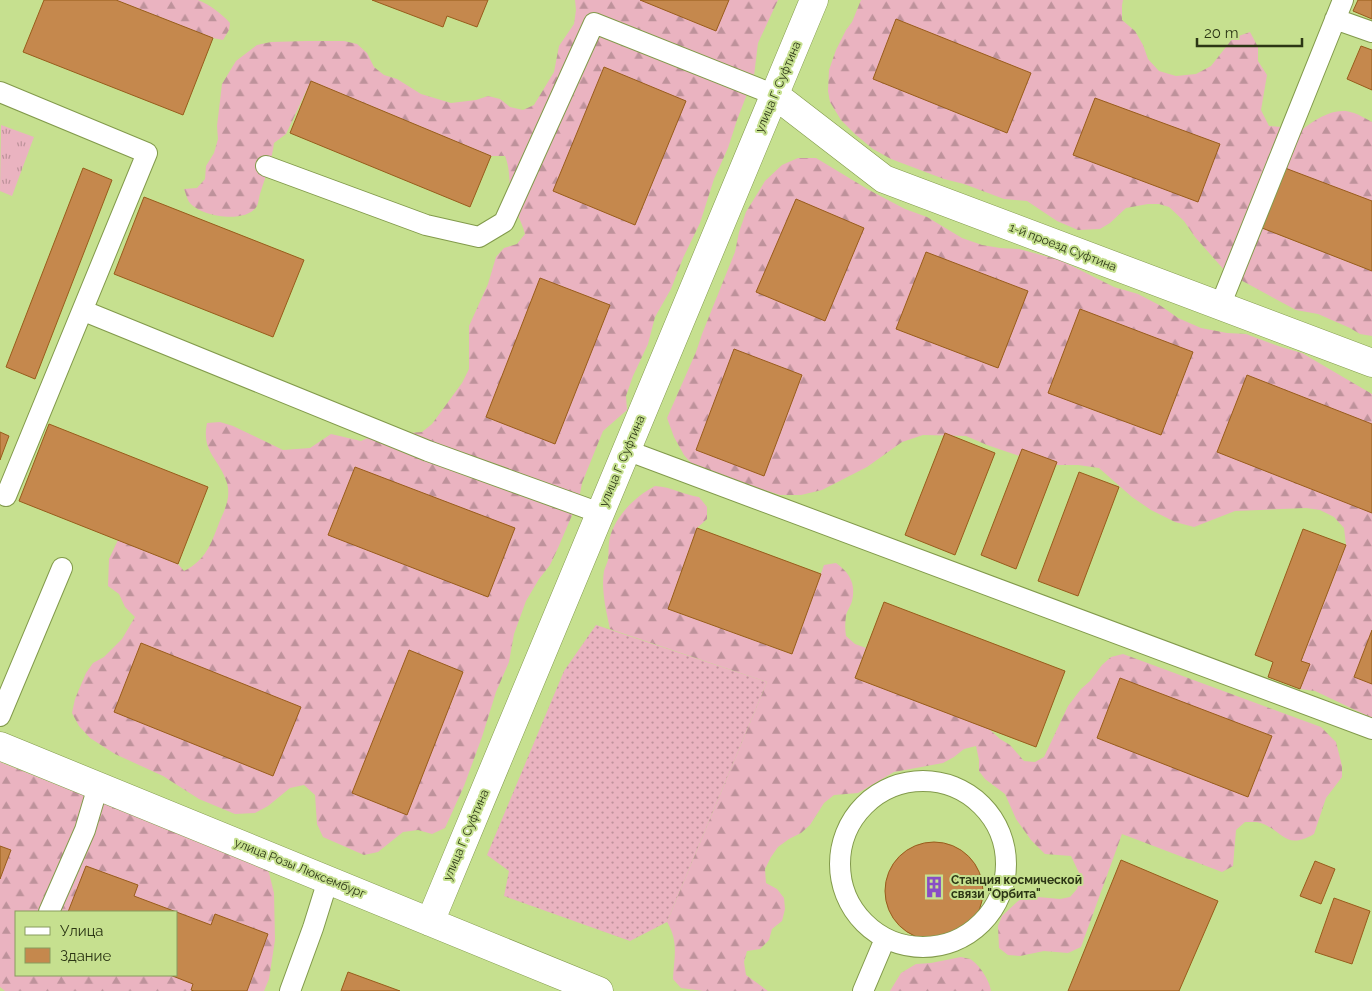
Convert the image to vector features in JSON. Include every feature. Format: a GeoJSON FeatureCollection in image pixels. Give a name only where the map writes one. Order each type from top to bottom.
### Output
{"type":"FeatureCollection","features":[{"type":"Feature","properties":{"kind":"street","name":"улица Г. Суфтина"},"geometry":{"type":"LineString","coordinates":[[430,922],[814,0]]}},
{"type":"Feature","properties":{"kind":"street","name":"1-й проезд Суфтина"},"geometry":{"type":"LineString","coordinates":[[774,96],[884,179],[1372,363]]}},
{"type":"Feature","properties":{"kind":"street","name":"улица Розы Люксембург"},"geometry":{"type":"LineString","coordinates":[[0,746],[599,991]]}},
{"type":"Feature","properties":{"kind":"lane"},"geometry":{"type":"LineString","coordinates":[[1220,306],[1343,0]]}},
{"type":"Feature","properties":{"kind":"lane"},"geometry":{"type":"LineString","coordinates":[[1335,19],[1372,32]]}},
{"type":"Feature","properties":{"kind":"lane"},"geometry":{"type":"LineString","coordinates":[[266,166],[426,225],[479,237],[504,222],[594,23],[774,96]]}},
{"type":"Feature","properties":{"kind":"lane"},"geometry":{"type":"LineString","coordinates":[[0,92],[147,152],[84,311],[6,496]]}},
{"type":"Feature","properties":{"kind":"lane"},"geometry":{"type":"LineString","coordinates":[[84,311],[428,451],[600,513]]}},
{"type":"Feature","properties":{"kind":"lane"},"geometry":{"type":"LineString","coordinates":[[626,450],[1372,729]]}},
{"type":"Feature","properties":{"kind":"lane"},"geometry":{"type":"LineString","coordinates":[[0,716],[62,568]]}},
{"type":"Feature","properties":{"kind":"lane"},"geometry":{"type":"LineString","coordinates":[[908,781],[940,782],[964,790],[979,800],[996,823],[1007,856],[1001,896],[980,926],[950,944],[920,948],[902,945],[885,939],[871,930],[854,910],[843,888],[840,856],[852,819],[876,795],[908,781]]}},
{"type":"Feature","properties":{"kind":"lane"},"geometry":{"type":"LineString","coordinates":[[49,911],[85,830],[98,786]]}},
{"type":"Feature","properties":{"kind":"lane"},"geometry":{"type":"LineString","coordinates":[[290,991],[328,880]]}},
{"type":"Feature","properties":{"kind":"lane"},"geometry":{"type":"LineString","coordinates":[[863,991],[885,939]]}},
{"type":"Feature","properties":{"kind":"green space"},"geometry":{"type":"Polygon","coordinates":[[[116,0],[198,0],[227,19],[230,23],[229,30],[223,40],[213,38],[116,0]]]}},
{"type":"Feature","properties":{"kind":"green space"},"geometry":{"type":"Polygon","coordinates":[[[575,0],[778,0],[758,43],[754,76],[728,148],[714,179],[700,223],[671,289],[655,317],[648,344],[633,376],[626,396],[627,410],[603,431],[582,483],[579,499],[558,548],[550,565],[526,601],[514,634],[509,662],[496,692],[464,786],[445,828],[432,834],[418,830],[403,832],[378,852],[364,855],[323,837],[317,824],[315,795],[304,785],[290,788],[268,806],[255,813],[235,814],[199,799],[163,776],[115,754],[90,738],[79,726],[72,713],[75,699],[86,673],[93,663],[104,657],[122,639],[135,617],[125,607],[119,594],[108,586],[109,559],[118,540],[178,564],[184,571],[203,557],[213,538],[228,499],[228,488],[224,474],[206,441],[207,423],[220,422],[233,426],[283,450],[310,448],[331,434],[361,441],[372,436],[422,432],[432,424],[462,383],[469,369],[469,326],[488,284],[496,257],[504,248],[517,244],[525,234],[513,203],[505,156],[491,156],[311,81],[286,134],[274,143],[257,206],[251,212],[234,217],[214,215],[196,208],[189,202],[184,189],[197,188],[205,179],[206,166],[214,153],[218,139],[217,126],[222,84],[236,61],[257,45],[271,42],[344,41],[357,44],[367,53],[374,67],[384,75],[397,79],[421,94],[451,103],[476,100],[488,96],[500,99],[510,107],[523,110],[534,105],[554,72],[559,46],[574,24],[575,0]]]}},
{"type":"Feature","properties":{"kind":"green space"},"geometry":{"type":"Polygon","coordinates":[[[861,0],[1123,0],[1122,20],[1135,31],[1148,59],[1159,71],[1176,76],[1196,74],[1211,66],[1233,38],[1250,32],[1258,47],[1258,61],[1267,75],[1261,110],[1269,126],[1303,129],[1327,114],[1340,111],[1354,113],[1372,122],[1372,201],[1262,228],[1372,271],[1372,336],[1360,334],[1318,314],[1296,310],[1226,272],[1195,237],[1184,221],[1169,207],[1159,204],[1148,204],[1126,208],[1110,223],[1100,229],[1078,230],[1057,221],[1027,201],[1004,199],[964,184],[944,179],[891,159],[873,149],[841,120],[830,102],[828,91],[829,70],[836,50],[852,22],[861,0]]]}},
{"type":"Feature","properties":{"kind":"green space"},"geometry":{"type":"Polygon","coordinates":[[[1,125],[34,137],[12,196],[0,191],[1,125]]]}},
{"type":"Feature","properties":{"kind":"green space"},"geometry":{"type":"Polygon","coordinates":[[[798,158],[816,158],[869,190],[905,209],[927,217],[962,238],[982,245],[1019,249],[1060,260],[1114,287],[1138,294],[1161,306],[1178,318],[1201,328],[1227,333],[1246,334],[1302,353],[1372,394],[1372,718],[1315,691],[1300,689],[1309,664],[1301,661],[1346,545],[1344,528],[1334,517],[1320,510],[1306,508],[1235,511],[1194,527],[1175,522],[1151,510],[1132,497],[1099,468],[1078,465],[1056,465],[1034,461],[966,436],[923,435],[902,442],[867,467],[822,490],[801,495],[780,495],[739,482],[717,478],[697,470],[684,455],[674,437],[667,418],[696,352],[735,252],[746,212],[765,181],[782,165],[798,158]]]}},
{"type":"Feature","properties":{"kind":"green space"},"geometry":{"type":"Polygon","coordinates":[[[655,486],[699,497],[707,507],[707,519],[697,528],[668,609],[792,654],[824,565],[836,563],[851,579],[853,589],[852,601],[846,616],[846,636],[855,644],[866,648],[855,678],[988,728],[1010,745],[1024,761],[1035,762],[1044,757],[1068,706],[1081,689],[1111,657],[1123,654],[1321,727],[1336,742],[1342,766],[1342,777],[1326,798],[1314,834],[1296,841],[1289,840],[1266,825],[1257,822],[1245,822],[1236,830],[1233,866],[1222,872],[1122,834],[1081,947],[1068,953],[1044,951],[1020,956],[1008,955],[999,948],[998,926],[1002,916],[1018,901],[1027,896],[1060,899],[1070,897],[1077,889],[1081,877],[1071,856],[1045,854],[1031,840],[1016,819],[1005,794],[985,779],[979,771],[976,746],[964,749],[943,763],[894,772],[858,793],[834,795],[824,803],[810,825],[778,847],[765,869],[766,883],[777,889],[784,898],[785,909],[782,921],[772,929],[769,940],[760,949],[747,951],[744,962],[746,975],[768,991],[703,991],[681,988],[673,979],[674,943],[671,929],[667,922],[767,682],[610,629],[603,585],[610,537],[617,521],[628,507],[655,486]]]}},
{"type":"Feature","properties":{"kind":"green space"},"geometry":{"type":"Polygon","coordinates":[[[596,625],[767,682],[667,922],[630,941],[504,896],[509,871],[487,855],[564,671],[596,625]]]}},
{"type":"Feature","properties":{"kind":"green space"},"geometry":{"type":"Polygon","coordinates":[[[0,762],[268,869],[274,893],[275,940],[269,979],[264,991],[5,991],[0,987],[0,762]]]}},
{"type":"Feature","properties":{"kind":"green space"},"geometry":{"type":"Polygon","coordinates":[[[961,957],[970,959],[977,965],[986,978],[991,991],[890,991],[901,973],[916,964],[961,957]]]}},
{"type":"Feature","properties":{"kind":"building"},"geometry":{"type":"Polygon","coordinates":[[[44,0],[116,0],[213,38],[183,115],[23,52],[44,0]]]}},
{"type":"Feature","properties":{"kind":"building"},"geometry":{"type":"Polygon","coordinates":[[[372,0],[488,0],[477,27],[447,16],[443,27],[372,0]]]}},
{"type":"Feature","properties":{"kind":"building"},"geometry":{"type":"Polygon","coordinates":[[[640,0],[729,0],[716,31],[640,0]]]}},
{"type":"Feature","properties":{"kind":"building"},"geometry":{"type":"Polygon","coordinates":[[[1358,0],[1372,0],[1372,19],[1353,11],[1358,0]]]}},
{"type":"Feature","properties":{"kind":"building"},"geometry":{"type":"Polygon","coordinates":[[[896,19],[1031,73],[1007,133],[873,79],[896,19]]]}},
{"type":"Feature","properties":{"kind":"building"},"geometry":{"type":"Polygon","coordinates":[[[1361,46],[1372,50],[1372,90],[1347,79],[1361,46]]]}},
{"type":"Feature","properties":{"kind":"building"},"geometry":{"type":"Polygon","coordinates":[[[604,67],[686,101],[635,225],[553,191],[604,67]]]}},
{"type":"Feature","properties":{"kind":"building"},"geometry":{"type":"Polygon","coordinates":[[[311,81],[491,156],[470,207],[290,133],[311,81]]]}},
{"type":"Feature","properties":{"kind":"building"},"geometry":{"type":"Polygon","coordinates":[[[1095,98],[1220,144],[1198,202],[1073,155],[1095,98]]]}},
{"type":"Feature","properties":{"kind":"building"},"geometry":{"type":"Polygon","coordinates":[[[83,168],[112,180],[35,379],[6,367],[83,168]]]}},
{"type":"Feature","properties":{"kind":"building"},"geometry":{"type":"Polygon","coordinates":[[[1285,168],[1372,201],[1372,271],[1262,228],[1285,168]]]}},
{"type":"Feature","properties":{"kind":"building"},"geometry":{"type":"Polygon","coordinates":[[[144,197],[304,260],[273,337],[114,274],[144,197]]]}},
{"type":"Feature","properties":{"kind":"building"},"geometry":{"type":"Polygon","coordinates":[[[796,199],[864,228],[825,321],[756,292],[796,199]]]}},
{"type":"Feature","properties":{"kind":"building"},"geometry":{"type":"Polygon","coordinates":[[[926,252],[1028,291],[998,368],[896,329],[926,252]]]}},
{"type":"Feature","properties":{"kind":"building"},"geometry":{"type":"Polygon","coordinates":[[[540,278],[610,305],[555,444],[486,417],[540,278]]]}},
{"type":"Feature","properties":{"kind":"building"},"geometry":{"type":"Polygon","coordinates":[[[1080,309],[1193,352],[1161,435],[1048,393],[1080,309]]]}},
{"type":"Feature","properties":{"kind":"building"},"geometry":{"type":"Polygon","coordinates":[[[734,349],[802,375],[764,476],[696,450],[734,349]]]}},
{"type":"Feature","properties":{"kind":"building"},"geometry":{"type":"Polygon","coordinates":[[[1247,375],[1372,424],[1372,513],[1217,452],[1247,375]]]}},
{"type":"Feature","properties":{"kind":"building"},"geometry":{"type":"Polygon","coordinates":[[[49,424],[208,487],[178,564],[19,501],[49,424]]]}},
{"type":"Feature","properties":{"kind":"building"},"geometry":{"type":"Polygon","coordinates":[[[0,432],[9,436],[0,460],[0,432]]]}},
{"type":"Feature","properties":{"kind":"building"},"geometry":{"type":"Polygon","coordinates":[[[945,433],[995,453],[955,555],[905,535],[945,433]]]}},
{"type":"Feature","properties":{"kind":"building"},"geometry":{"type":"Polygon","coordinates":[[[1022,449],[1057,462],[1016,569],[981,555],[1022,449]]]}},
{"type":"Feature","properties":{"kind":"building"},"geometry":{"type":"Polygon","coordinates":[[[355,467],[515,528],[488,597],[328,535],[355,467]]]}},
{"type":"Feature","properties":{"kind":"building"},"geometry":{"type":"Polygon","coordinates":[[[1079,472],[1119,487],[1078,596],[1038,581],[1079,472]]]}},
{"type":"Feature","properties":{"kind":"building"},"geometry":{"type":"Polygon","coordinates":[[[697,528],[821,574],[792,654],[668,609],[697,528]]]}},
{"type":"Feature","properties":{"kind":"building"},"geometry":{"type":"Polygon","coordinates":[[[1303,529],[1346,545],[1301,661],[1310,664],[1300,689],[1268,677],[1273,662],[1255,655],[1303,529]]]}},
{"type":"Feature","properties":{"kind":"building"},"geometry":{"type":"Polygon","coordinates":[[[884,602],[1065,671],[1036,747],[855,678],[884,602]]]}},
{"type":"Feature","properties":{"kind":"building"},"geometry":{"type":"Polygon","coordinates":[[[1372,630],[1372,684],[1354,677],[1372,630]]]}},
{"type":"Feature","properties":{"kind":"building"},"geometry":{"type":"Polygon","coordinates":[[[141,643],[301,707],[273,776],[114,712],[141,643]]]}},
{"type":"Feature","properties":{"kind":"building"},"geometry":{"type":"Polygon","coordinates":[[[409,650],[463,672],[407,815],[352,793],[409,650]]]}},
{"type":"Feature","properties":{"kind":"building"},"geometry":{"type":"Polygon","coordinates":[[[1120,678],[1272,736],[1248,797],[1097,738],[1120,678]]]}},
{"type":"Feature","properties":{"kind":"building","name":"Станция космической связи \"Орбита\""},"geometry":{"type":"Polygon","coordinates":[[[924,842],[944,842],[953,845],[969,856],[980,872],[983,881],[983,901],[980,910],[969,926],[953,937],[944,940],[924,940],[907,932],[893,918],[885,901],[885,881],[893,864],[907,850],[924,842]]]}},
{"type":"Feature","properties":{"kind":"building"},"geometry":{"type":"Polygon","coordinates":[[[0,846],[11,850],[0,879],[0,846]]]}},
{"type":"Feature","properties":{"kind":"building"},"geometry":{"type":"Polygon","coordinates":[[[1121,860],[1218,901],[1179,991],[1068,991],[1121,860]]]}},
{"type":"Feature","properties":{"kind":"building"},"geometry":{"type":"Polygon","coordinates":[[[1315,861],[1335,869],[1321,904],[1300,896],[1315,861]]]}},
{"type":"Feature","properties":{"kind":"building"},"geometry":{"type":"Polygon","coordinates":[[[86,866],[138,885],[134,896],[174,911],[68,911],[86,866]]]}},
{"type":"Feature","properties":{"kind":"building"},"geometry":{"type":"Polygon","coordinates":[[[1334,898],[1370,911],[1352,964],[1315,952],[1334,898]]]}},
{"type":"Feature","properties":{"kind":"building"},"geometry":{"type":"Polygon","coordinates":[[[178,913],[211,925],[215,914],[268,934],[247,991],[194,991],[191,990],[193,984],[173,976],[178,976],[178,913]]]}},
{"type":"Feature","properties":{"kind":"building"},"geometry":{"type":"Polygon","coordinates":[[[348,972],[400,991],[341,991],[348,972]]]}},
{"type":"Feature","properties":{"kind":"place","name":"Станция космической связи \"Орбита\""},"geometry":{"type":"Point","coordinates":[934,887]}}]}
